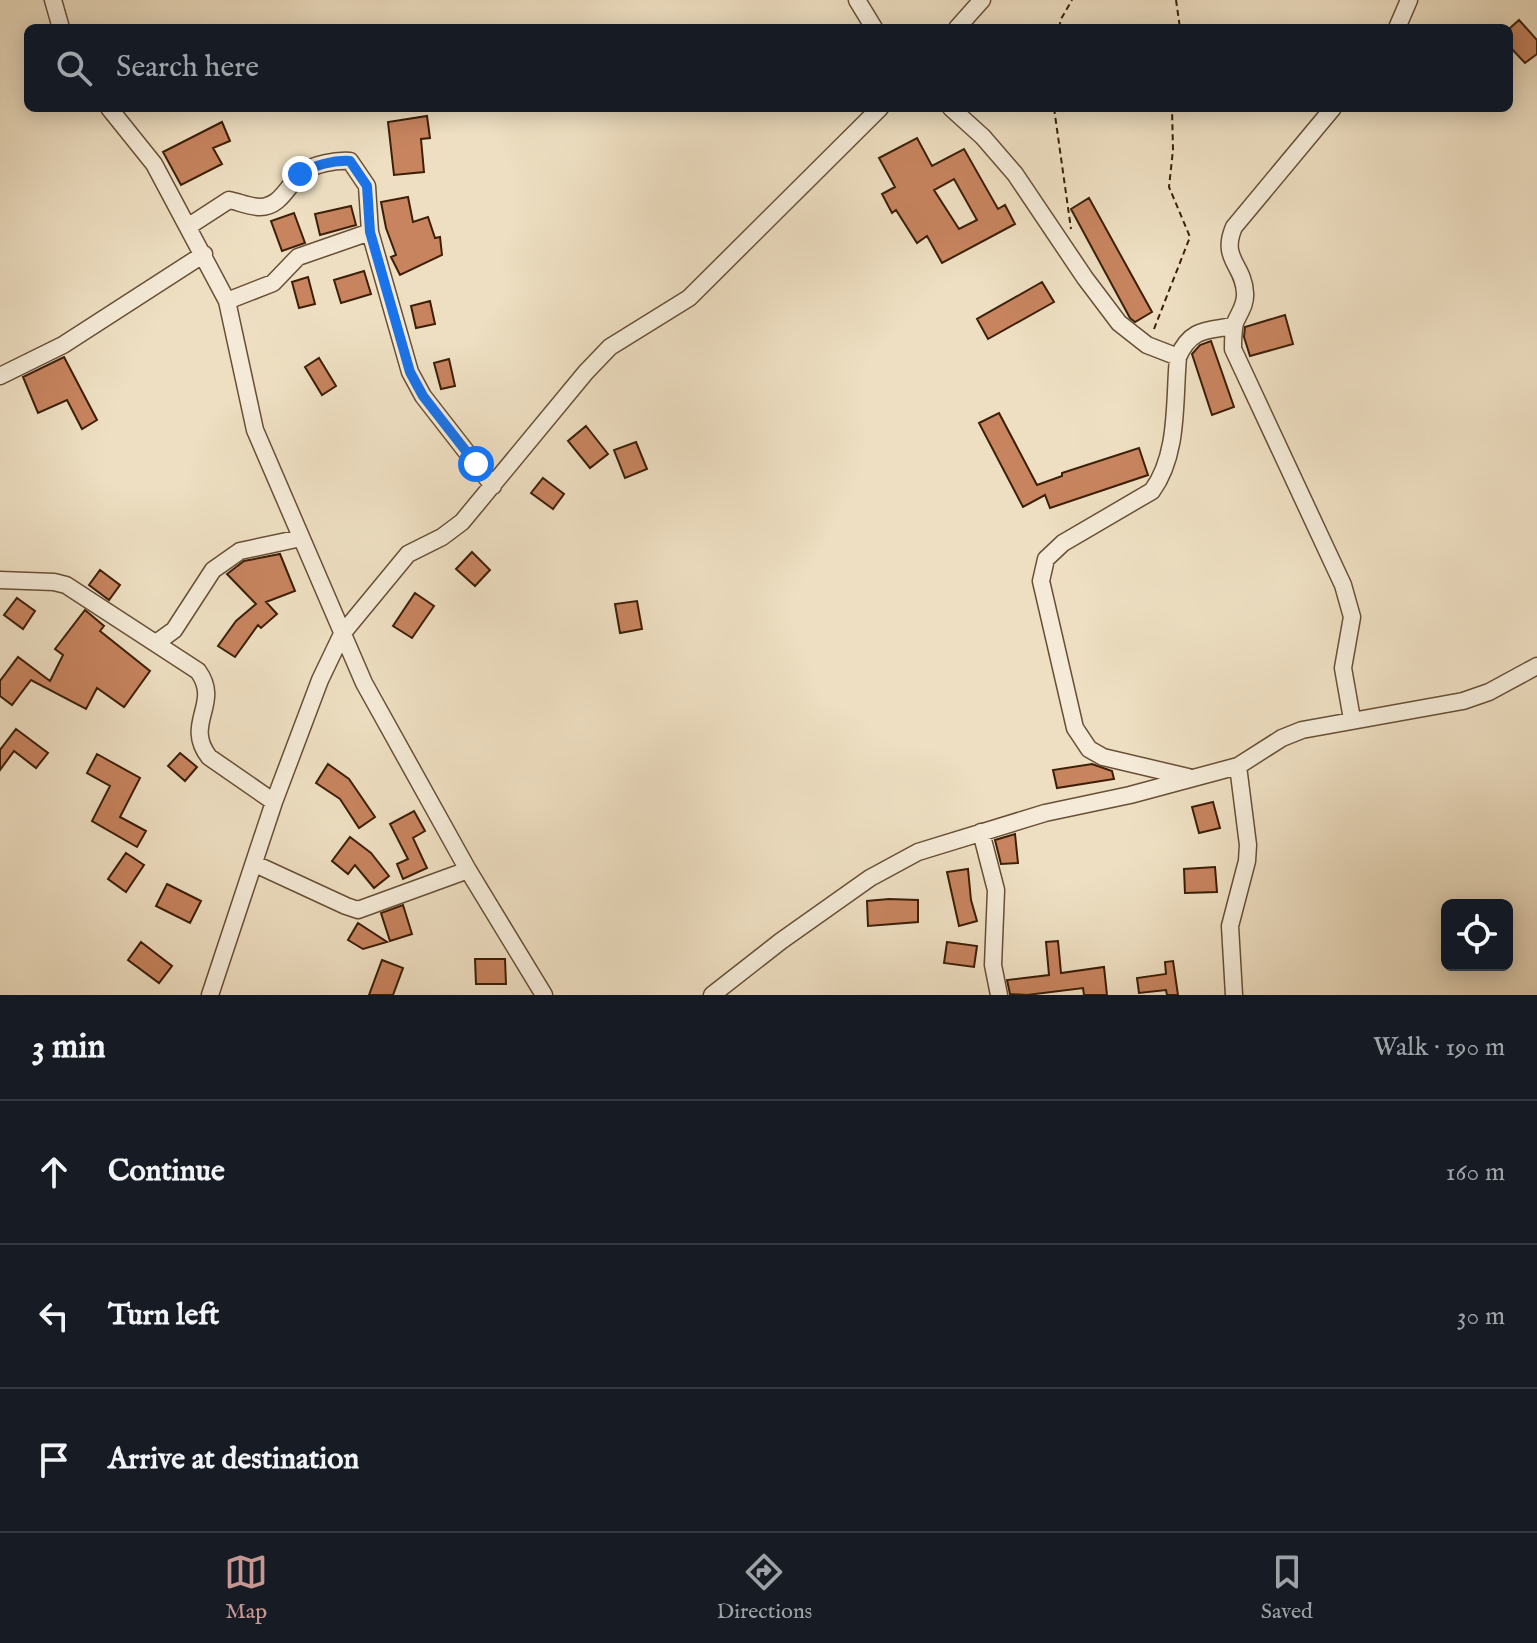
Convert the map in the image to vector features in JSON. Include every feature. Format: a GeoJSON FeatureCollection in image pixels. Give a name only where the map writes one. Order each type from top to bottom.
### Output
{"type":"FeatureCollection","features":[{"type":"Feature","properties":{"kind":"street"},"geometry":{"type":"LineString","coordinates":[[53,0],[60,24]]}},
{"type":"Feature","properties":{"kind":"street"},"geometry":{"type":"LineString","coordinates":[[857,0],[872,24]]}},
{"type":"Feature","properties":{"kind":"street"},"geometry":{"type":"LineString","coordinates":[[961,24],[982,0]]}},
{"type":"Feature","properties":{"kind":"street"},"geometry":{"type":"LineString","coordinates":[[1399,24],[1409,0]]}},
{"type":"Feature","properties":{"kind":"street"},"geometry":{"type":"LineString","coordinates":[[112,112],[154,164],[227,301],[255,430],[342,634],[382,719],[544,995]]}},
{"type":"Feature","properties":{"kind":"street"},"geometry":{"type":"LineString","coordinates":[[210,995],[274,802],[320,680],[342,634],[408,554],[442,537],[462,522],[610,347],[689,298],[876,112]]}},
{"type":"Feature","properties":{"kind":"street"},"geometry":{"type":"LineString","coordinates":[[955,112],[983,137],[1015,174],[1119,323],[1147,345],[1178,357]]}},
{"type":"Feature","properties":{"kind":"street"},"geometry":{"type":"LineString","coordinates":[[1330,112],[1234,227],[1228,241],[1229,252],[1246,290],[1244,304],[1234,326],[1233,349],[1343,585],[1352,617],[1343,668],[1352,719]]}},
{"type":"Feature","properties":{"kind":"street"},"geometry":{"type":"LineString","coordinates":[[189,226],[229,200],[259,207],[270,205],[308,169],[340,160],[350,161],[367,186],[370,232],[410,372],[423,396],[493,486]]}},
{"type":"Feature","properties":{"kind":"street"},"geometry":{"type":"LineString","coordinates":[[227,301],[273,283],[298,257],[370,232]]}},
{"type":"Feature","properties":{"kind":"street"},"geometry":{"type":"LineString","coordinates":[[0,376],[63,345],[204,254]]}},
{"type":"Feature","properties":{"kind":"street"},"geometry":{"type":"LineString","coordinates":[[1190,777],[1103,757],[1089,749],[1075,728],[1041,581],[1046,559],[1063,543],[1152,491],[1169,460],[1178,357],[1184,344],[1195,333],[1234,326]]}},
{"type":"Feature","properties":{"kind":"street"},"geometry":{"type":"LineString","coordinates":[[156,643],[174,630],[213,570],[240,551],[301,538]]}},
{"type":"Feature","properties":{"kind":"street"},"geometry":{"type":"LineString","coordinates":[[0,580],[66,585],[198,671],[206,681],[208,690],[198,738],[203,748],[209,757],[274,802]]}},
{"type":"Feature","properties":{"kind":"street"},"geometry":{"type":"LineString","coordinates":[[712,995],[781,941],[895,862],[918,852],[1045,813],[1130,795],[1238,766],[1292,734],[1352,719],[1463,701],[1489,692],[1537,666]]}},
{"type":"Feature","properties":{"kind":"street"},"geometry":{"type":"LineString","coordinates":[[1234,995],[1230,926],[1248,845],[1238,766]]}},
{"type":"Feature","properties":{"kind":"street"},"geometry":{"type":"LineString","coordinates":[[981,832],[996,890],[993,965],[999,995]]}},
{"type":"Feature","properties":{"kind":"street"},"geometry":{"type":"LineString","coordinates":[[255,864],[358,910],[468,870]]}},
{"type":"Feature","properties":{"kind":"path"},"geometry":{"type":"LineString","coordinates":[[1060,24],[1072,0]]}},
{"type":"Feature","properties":{"kind":"path"},"geometry":{"type":"LineString","coordinates":[[1176,0],[1179,24]]}},
{"type":"Feature","properties":{"kind":"path"},"geometry":{"type":"LineString","coordinates":[[1055,112],[1072,235]]}},
{"type":"Feature","properties":{"kind":"path"},"geometry":{"type":"LineString","coordinates":[[1147,345],[1190,237],[1169,187],[1172,112]]}},
{"type":"Feature","properties":{"kind":"building"},"geometry":{"type":"Polygon","coordinates":[[[1519,20],[1537,40],[1537,54],[1525,63],[1513,50],[1513,25],[1519,20]]]}},
{"type":"Feature","properties":{"kind":"building"},"geometry":{"type":"Polygon","coordinates":[[[427,116],[430,138],[421,139],[424,172],[394,175],[388,122],[427,116]]]}},
{"type":"Feature","properties":{"kind":"building"},"geometry":{"type":"Polygon","coordinates":[[[222,122],[230,141],[213,148],[222,164],[181,185],[163,152],[222,122]]]}},
{"type":"Feature","properties":{"kind":"building"},"geometry":{"type":"Polygon","coordinates":[[[917,138],[932,166],[964,149],[998,209],[1005,205],[1015,224],[942,263],[927,236],[917,243],[896,210],[892,213],[882,194],[895,187],[879,158],[917,138]],[[954,179],[934,190],[959,229],[977,220],[954,179]]]}},
{"type":"Feature","properties":{"kind":"building"},"geometry":{"type":"Polygon","coordinates":[[[408,197],[413,222],[428,217],[435,238],[440,237],[442,255],[400,275],[391,257],[396,255],[381,202],[408,197]]]}},
{"type":"Feature","properties":{"kind":"building"},"geometry":{"type":"Polygon","coordinates":[[[1089,198],[1152,312],[1135,322],[1071,209],[1089,198]]]}},
{"type":"Feature","properties":{"kind":"building"},"geometry":{"type":"Polygon","coordinates":[[[351,206],[356,225],[320,235],[315,214],[351,206]]]}},
{"type":"Feature","properties":{"kind":"building"},"geometry":{"type":"Polygon","coordinates":[[[294,213],[305,243],[282,251],[271,221],[294,213]]]}},
{"type":"Feature","properties":{"kind":"building"},"geometry":{"type":"Polygon","coordinates":[[[364,271],[371,294],[341,303],[334,280],[364,271]]]}},
{"type":"Feature","properties":{"kind":"building"},"geometry":{"type":"Polygon","coordinates":[[[308,277],[315,304],[299,308],[292,282],[308,277]]]}},
{"type":"Feature","properties":{"kind":"building"},"geometry":{"type":"Polygon","coordinates":[[[1042,282],[1054,302],[988,339],[977,319],[1042,282]]]}},
{"type":"Feature","properties":{"kind":"building"},"geometry":{"type":"Polygon","coordinates":[[[430,301],[435,324],[416,328],[411,306],[430,301]]]}},
{"type":"Feature","properties":{"kind":"building"},"geometry":{"type":"Polygon","coordinates":[[[1285,315],[1293,344],[1250,356],[1244,337],[1245,327],[1285,315]]]}},
{"type":"Feature","properties":{"kind":"building"},"geometry":{"type":"Polygon","coordinates":[[[1211,341],[1234,407],[1212,415],[1192,354],[1200,345],[1211,341]]]}},
{"type":"Feature","properties":{"kind":"building"},"geometry":{"type":"Polygon","coordinates":[[[64,357],[97,420],[82,429],[67,400],[38,413],[23,377],[64,357]]]}},
{"type":"Feature","properties":{"kind":"building"},"geometry":{"type":"Polygon","coordinates":[[[319,358],[336,386],[322,395],[305,367],[319,358]]]}},
{"type":"Feature","properties":{"kind":"building"},"geometry":{"type":"Polygon","coordinates":[[[449,359],[455,386],[441,389],[434,363],[449,359]]]}},
{"type":"Feature","properties":{"kind":"building"},"geometry":{"type":"Polygon","coordinates":[[[999,413],[1037,485],[1062,476],[1062,473],[1139,448],[1148,475],[1050,508],[1045,495],[1023,507],[979,423],[999,413]]]}},
{"type":"Feature","properties":{"kind":"building"},"geometry":{"type":"Polygon","coordinates":[[[586,426],[608,454],[590,468],[568,441],[586,426]]]}},
{"type":"Feature","properties":{"kind":"building"},"geometry":{"type":"Polygon","coordinates":[[[636,442],[647,469],[625,478],[614,450],[636,442]]]}},
{"type":"Feature","properties":{"kind":"building"},"geometry":{"type":"Polygon","coordinates":[[[543,478],[564,494],[553,509],[531,493],[543,478]]]}},
{"type":"Feature","properties":{"kind":"building"},"geometry":{"type":"Polygon","coordinates":[[[472,552],[490,570],[475,586],[456,569],[472,552]]]}},
{"type":"Feature","properties":{"kind":"building"},"geometry":{"type":"Polygon","coordinates":[[[280,554],[295,591],[266,602],[277,614],[261,628],[258,625],[235,657],[218,646],[236,621],[256,604],[227,574],[244,561],[280,554]]]}},
{"type":"Feature","properties":{"kind":"building"},"geometry":{"type":"Polygon","coordinates":[[[100,570],[120,585],[109,600],[89,585],[100,570]]]}},
{"type":"Feature","properties":{"kind":"building"},"geometry":{"type":"Polygon","coordinates":[[[415,593],[434,606],[412,638],[393,626],[415,593]]]}},
{"type":"Feature","properties":{"kind":"building"},"geometry":{"type":"Polygon","coordinates":[[[17,598],[35,611],[23,629],[4,615],[17,598]]]}},
{"type":"Feature","properties":{"kind":"building"},"geometry":{"type":"Polygon","coordinates":[[[637,601],[642,629],[620,633],[615,604],[637,601]]]}},
{"type":"Feature","properties":{"kind":"building"},"geometry":{"type":"Polygon","coordinates":[[[85,610],[104,626],[100,631],[150,671],[124,707],[97,688],[86,709],[31,680],[12,705],[0,696],[0,681],[18,657],[50,681],[63,655],[55,649],[85,610]]]}},
{"type":"Feature","properties":{"kind":"building"},"geometry":{"type":"Polygon","coordinates":[[[16,729],[48,753],[36,768],[14,751],[0,770],[0,750],[16,729]]]}},
{"type":"Feature","properties":{"kind":"building"},"geometry":{"type":"Polygon","coordinates":[[[180,753],[197,767],[185,781],[168,766],[180,753]]]}},
{"type":"Feature","properties":{"kind":"building"},"geometry":{"type":"Polygon","coordinates":[[[97,754],[140,778],[120,817],[146,831],[137,847],[92,821],[110,786],[87,773],[97,754]]]}},
{"type":"Feature","properties":{"kind":"building"},"geometry":{"type":"Polygon","coordinates":[[[328,764],[349,779],[375,817],[359,828],[340,799],[316,783],[328,764]]]}},
{"type":"Feature","properties":{"kind":"building"},"geometry":{"type":"Polygon","coordinates":[[[1092,764],[1112,771],[1114,779],[1057,788],[1053,770],[1092,764]]]}},
{"type":"Feature","properties":{"kind":"building"},"geometry":{"type":"Polygon","coordinates":[[[1213,802],[1220,828],[1199,833],[1192,807],[1213,802]]]}},
{"type":"Feature","properties":{"kind":"building"},"geometry":{"type":"Polygon","coordinates":[[[414,811],[425,831],[413,838],[427,868],[403,879],[397,864],[408,859],[390,824],[414,811]]]}},
{"type":"Feature","properties":{"kind":"building"},"geometry":{"type":"Polygon","coordinates":[[[1015,834],[1018,863],[1001,864],[995,840],[1015,834]]]}},
{"type":"Feature","properties":{"kind":"building"},"geometry":{"type":"Polygon","coordinates":[[[350,837],[371,853],[389,876],[374,888],[355,865],[348,874],[332,861],[350,837]]]}},
{"type":"Feature","properties":{"kind":"building"},"geometry":{"type":"Polygon","coordinates":[[[126,853],[144,865],[126,892],[108,879],[126,853]]]}},
{"type":"Feature","properties":{"kind":"building"},"geometry":{"type":"Polygon","coordinates":[[[1215,867],[1217,892],[1185,893],[1184,869],[1215,867]]]}},
{"type":"Feature","properties":{"kind":"building"},"geometry":{"type":"Polygon","coordinates":[[[968,869],[977,921],[959,926],[947,872],[968,869]]]}},
{"type":"Feature","properties":{"kind":"building"},"geometry":{"type":"Polygon","coordinates":[[[167,884],[201,901],[190,923],[156,906],[167,884]]]}},
{"type":"Feature","properties":{"kind":"building"},"geometry":{"type":"Polygon","coordinates":[[[918,900],[918,922],[868,926],[867,901],[918,900]]]}},
{"type":"Feature","properties":{"kind":"building"},"geometry":{"type":"Polygon","coordinates":[[[403,905],[412,934],[390,941],[381,913],[403,905]]]}},
{"type":"Feature","properties":{"kind":"building"},"geometry":{"type":"Polygon","coordinates":[[[358,923],[387,942],[363,949],[348,940],[358,923]]]}},
{"type":"Feature","properties":{"kind":"building"},"geometry":{"type":"Polygon","coordinates":[[[1058,941],[1061,973],[1104,967],[1107,995],[1084,995],[1083,988],[1010,994],[1007,980],[1049,975],[1046,942],[1058,941]]]}},
{"type":"Feature","properties":{"kind":"building"},"geometry":{"type":"Polygon","coordinates":[[[141,942],[172,966],[159,983],[128,960],[141,942]]]}},
{"type":"Feature","properties":{"kind":"building"},"geometry":{"type":"Polygon","coordinates":[[[947,942],[977,946],[974,967],[944,963],[947,942]]]}},
{"type":"Feature","properties":{"kind":"building"},"geometry":{"type":"Polygon","coordinates":[[[475,959],[505,959],[506,984],[476,984],[475,959]]]}},
{"type":"Feature","properties":{"kind":"building"},"geometry":{"type":"Polygon","coordinates":[[[382,960],[403,968],[393,995],[369,995],[382,960]]]}},
{"type":"Feature","properties":{"kind":"building"},"geometry":{"type":"Polygon","coordinates":[[[1173,961],[1178,995],[1167,995],[1166,990],[1139,993],[1137,978],[1166,974],[1165,962],[1173,961]]]}},
{"type":"Feature","properties":{"kind":"route"},"geometry":{"type":"LineString","coordinates":[[300,174],[340,160],[350,161],[355,166],[369,191],[370,232],[410,372],[423,396],[476,464]]}}]}
